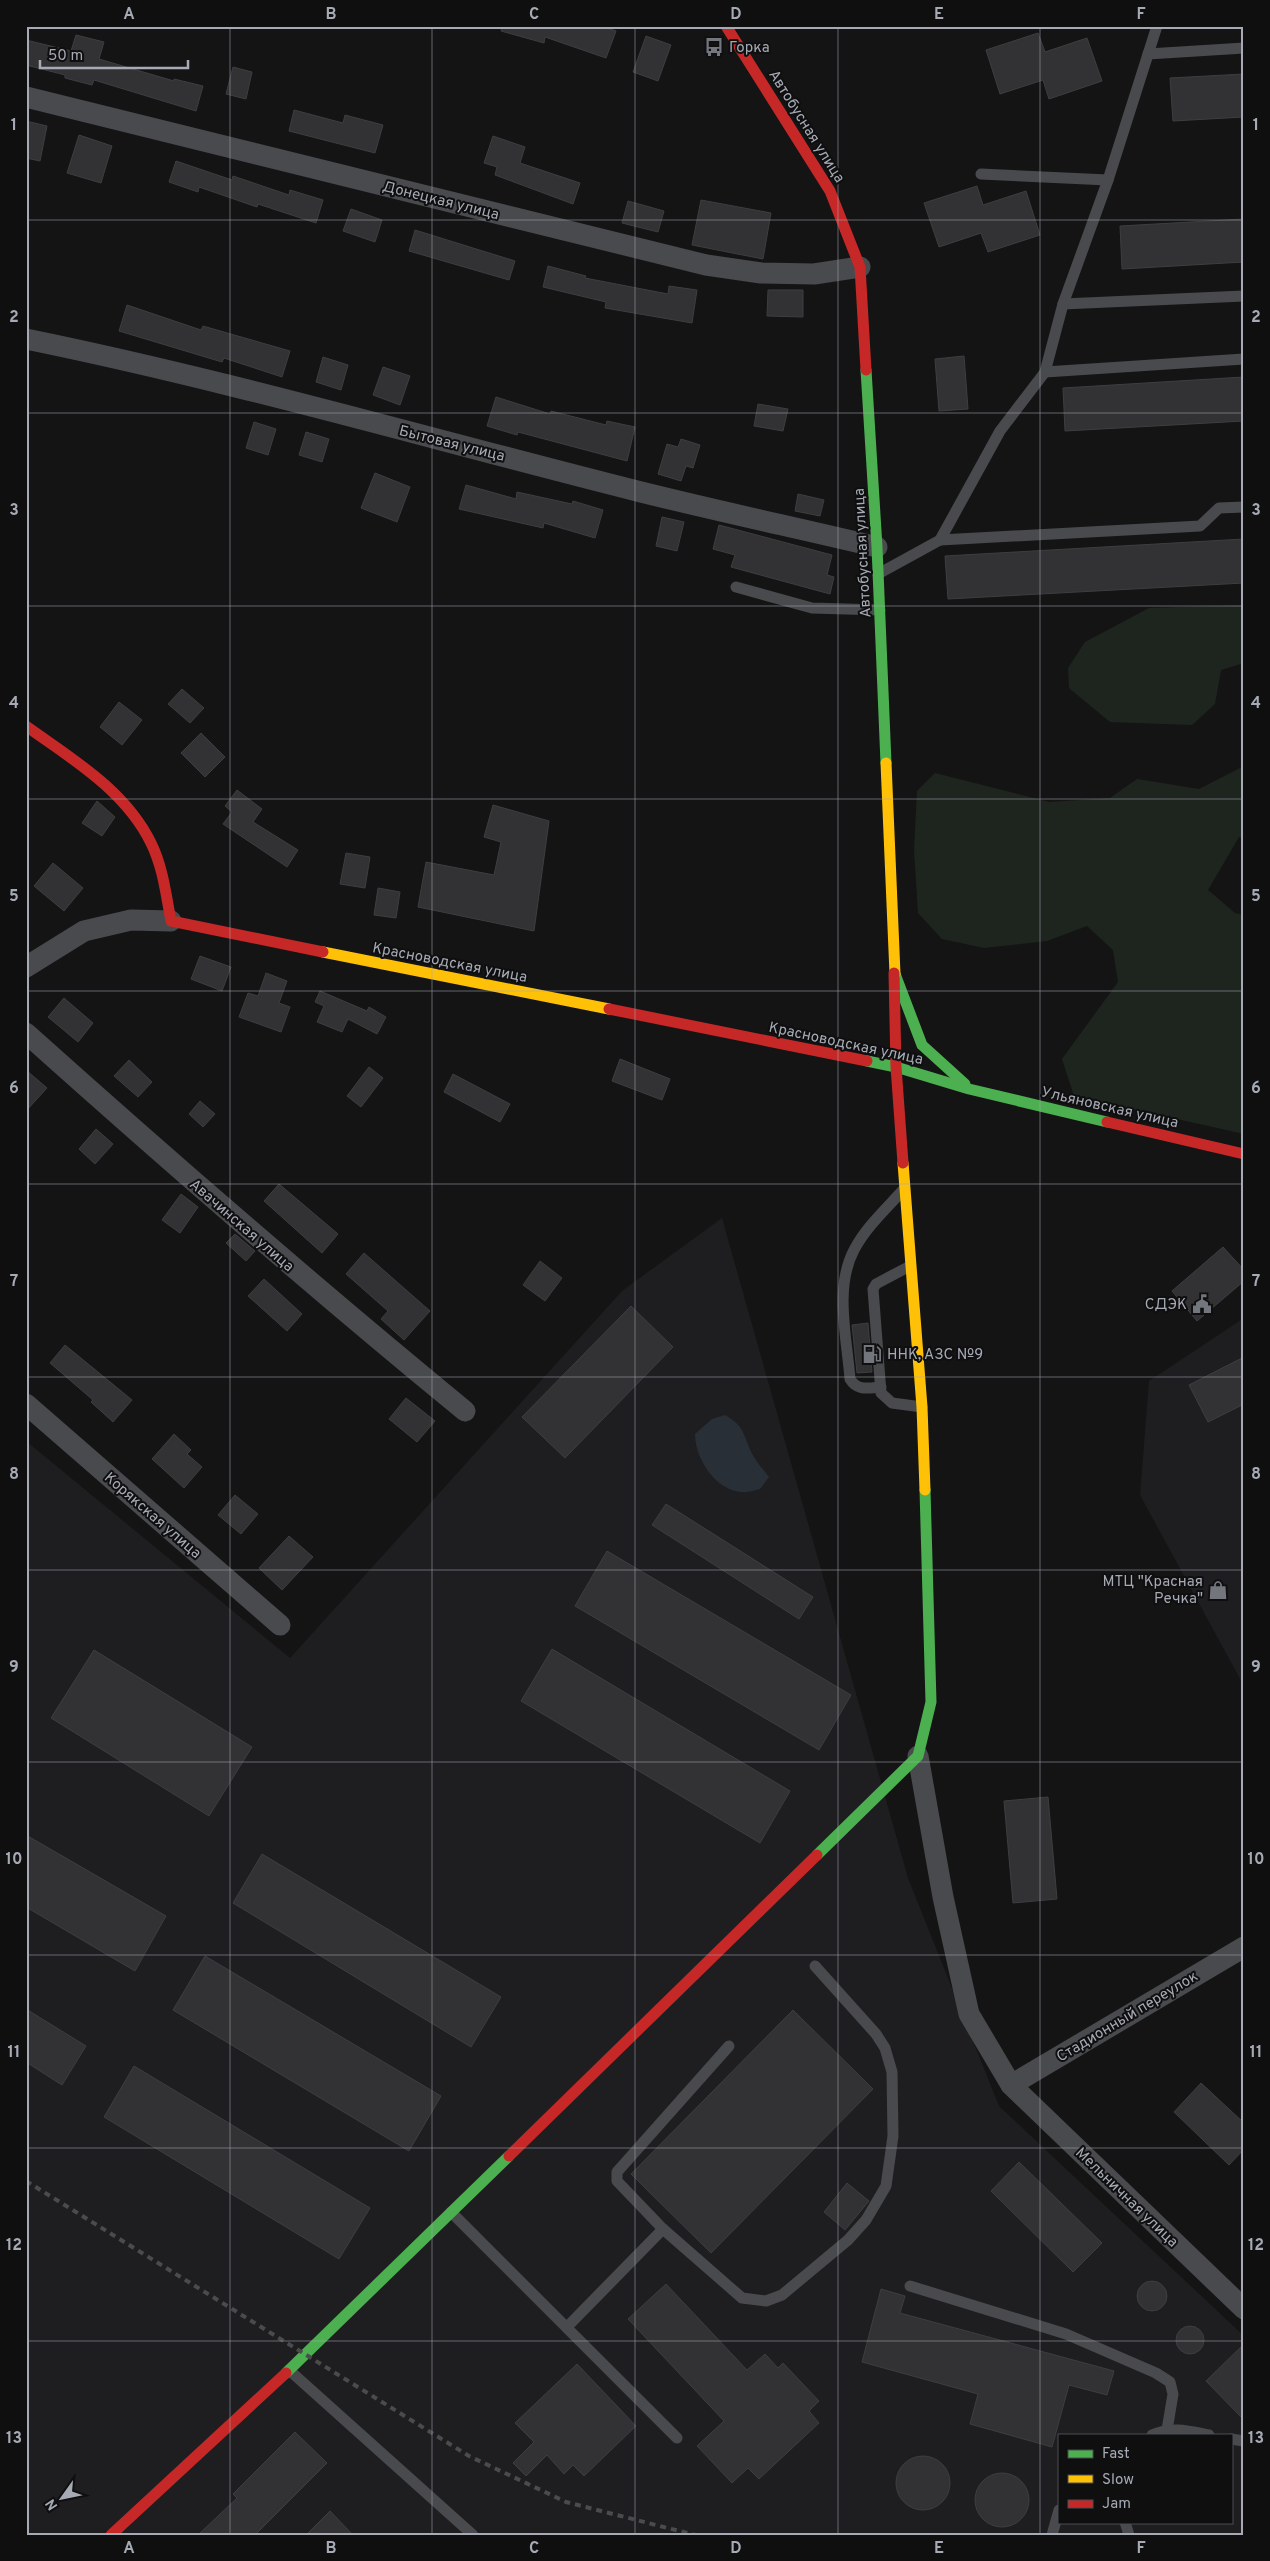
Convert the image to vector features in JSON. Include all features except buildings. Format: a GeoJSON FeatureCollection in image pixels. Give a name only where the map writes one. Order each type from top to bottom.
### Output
{"type":"FeatureCollection","features":[{"type":"Feature","properties":{"kind":"street","name":"Автобусная улица"},"geometry":{"type":"LineString","coordinates":[[726,26],[830,191],[860,267],[877,546],[894,973],[922,1045],[970,1089]]}},
{"type":"Feature","properties":{"kind":"street","name":"Донецкая улица"},"geometry":{"type":"LineString","coordinates":[[26,97],[706,265],[761,273],[814,274],[860,267]]}},
{"type":"Feature","properties":{"kind":"street","name":"Бытовая улица"},"geometry":{"type":"LineString","coordinates":[[26,339],[274,397],[640,492],[877,546]]}},
{"type":"Feature","properties":{"kind":"street"},"geometry":{"type":"LineString","coordinates":[[26,726],[103,784],[123,801],[138,820],[151,843],[160,868],[171,920],[131,920],[84,931],[26,966]]}},
{"type":"Feature","properties":{"kind":"street","name":"Красноводская улица"},"geometry":{"type":"LineString","coordinates":[[171,920],[896,1067],[970,1089]]}},
{"type":"Feature","properties":{"kind":"street"},"geometry":{"type":"LineString","coordinates":[[111,2535],[289,2370],[918,1756],[930,1702],[922,1407],[896,1067],[894,973]]}},
{"type":"Feature","properties":{"kind":"street","name":"Авачинская улица"},"geometry":{"type":"LineString","coordinates":[[26,1032],[169,1162],[320,1292],[464,1410]]}},
{"type":"Feature","properties":{"kind":"street","name":"Ульяновская улица"},"geometry":{"type":"LineString","coordinates":[[970,1089],[1244,1154]]}},
{"type":"Feature","properties":{"kind":"street","name":"Корякская улица"},"geometry":{"type":"LineString","coordinates":[[26,1404],[280,1625]]}},
{"type":"Feature","properties":{"kind":"street","name":"Мельничная улица"},"geometry":{"type":"LineString","coordinates":[[918,1756],[943,1897],[969,2014],[1011,2085],[1244,2308]]}},
{"type":"Feature","properties":{"kind":"street","name":"Стадионный переулок"},"geometry":{"type":"LineString","coordinates":[[1011,2085],[1244,1947]]}},
{"type":"Feature","properties":{"kind":"lane"},"geometry":{"type":"LineString","coordinates":[[940,540],[1000,431],[1045,372],[1063,304],[1108,180],[1157,26]]}},
{"type":"Feature","properties":{"kind":"lane"},"geometry":{"type":"LineString","coordinates":[[1148,54],[1244,48]]}},
{"type":"Feature","properties":{"kind":"lane"},"geometry":{"type":"LineString","coordinates":[[981,174],[1108,180]]}},
{"type":"Feature","properties":{"kind":"lane"},"geometry":{"type":"LineString","coordinates":[[1063,304],[1244,296]]}},
{"type":"Feature","properties":{"kind":"lane"},"geometry":{"type":"LineString","coordinates":[[1045,372],[1244,359]]}},
{"type":"Feature","properties":{"kind":"lane"},"geometry":{"type":"LineString","coordinates":[[878,574],[940,540],[1200,526],[1219,508],[1244,507]]}},
{"type":"Feature","properties":{"kind":"lane"},"geometry":{"type":"LineString","coordinates":[[736,587],[812,608],[880,610]]}},
{"type":"Feature","properties":{"kind":"lane"},"geometry":{"type":"LineString","coordinates":[[881,1387],[860,1388],[853,1385],[850,1379],[844,1296],[845,1279],[851,1256],[865,1233],[906,1187]]}},
{"type":"Feature","properties":{"kind":"lane"},"geometry":{"type":"LineString","coordinates":[[912,1265],[882,1281],[873,1289],[881,1387],[885,1399],[892,1403],[922,1407]]}},
{"type":"Feature","properties":{"kind":"lane"},"geometry":{"type":"LineString","coordinates":[[729,2046],[617,2172],[618,2181],[662,2229],[742,2298],[766,2301],[782,2295],[848,2240],[866,2220],[886,2186],[893,2136],[890,2061],[876,2034],[815,1966]]}},
{"type":"Feature","properties":{"kind":"lane"},"geometry":{"type":"LineString","coordinates":[[451,2212],[677,2438]]}},
{"type":"Feature","properties":{"kind":"lane"},"geometry":{"type":"LineString","coordinates":[[566,2328],[662,2229]]}},
{"type":"Feature","properties":{"kind":"lane"},"geometry":{"type":"LineString","coordinates":[[910,2286],[1066,2334],[1156,2372],[1170,2382],[1173,2394],[1168,2430]]}},
{"type":"Feature","properties":{"kind":"lane"},"geometry":{"type":"LineString","coordinates":[[289,2370],[472,2535]]}},
{"type":"Feature","properties":{"kind":"lane"},"geometry":{"type":"LineString","coordinates":[[1155,2434],[1168,2430],[1201,2434]]}},
{"type":"Feature","properties":{"kind":"lane"},"geometry":{"type":"LineString","coordinates":[[1052,2535],[1058,2514]]}},
{"type":"Feature","properties":{"kind":"shaded area"},"geometry":{"type":"Polygon","coordinates":[[[1244,605],[1244,663],[1221,670],[1215,704],[1192,725],[1110,722],[1069,688],[1068,668],[1085,642],[1149,608],[1244,605]]]}},
{"type":"Feature","properties":{"kind":"shaded area"},"geometry":{"type":"Polygon","coordinates":[[[1244,766],[1244,838],[1239,837],[1208,890],[1235,913],[1244,915],[1244,1134],[1074,1096],[1062,1059],[1118,982],[1113,950],[1087,926],[1047,941],[984,948],[942,939],[918,913],[914,850],[917,791],[935,773],[1049,802],[1110,798],[1137,779],[1199,789],[1244,766]]]}},
{"type":"Feature","properties":{"kind":"shaded area"},"geometry":{"type":"Polygon","coordinates":[[[722,1218],[908,1878],[999,2106],[1244,2336],[1244,2535],[26,2535],[26,1441],[290,1658],[622,1291],[722,1218]]]}},
{"type":"Feature","properties":{"kind":"shaded area","name":"МТЦ \"Красная Речка\""},"geometry":{"type":"Polygon","coordinates":[[[1244,1318],[1244,1686],[1140,1495],[1149,1381],[1244,1318]]]}},
{"type":"Feature","properties":{"kind":"shaded area"},"geometry":{"type":"Polygon","coordinates":[[[725,1415],[732,1419],[744,1433],[750,1450],[769,1477],[760,1489],[745,1492],[725,1487],[716,1480],[703,1463],[695,1434],[712,1419],[725,1415]]]}},
{"type":"Feature","properties":{"kind":"railway"},"geometry":{"type":"LineString","coordinates":[[26,2181],[469,2456],[566,2502],[695,2535]]}},
{"type":"Feature","properties":{"kind":"traffic: fast"},"geometry":{"type":"LineString","coordinates":[[866,370],[877,547],[886,763]]}},
{"type":"Feature","properties":{"kind":"traffic: fast"},"geometry":{"type":"LineString","coordinates":[[895,974],[922,1045],[965,1084]]}},
{"type":"Feature","properties":{"kind":"traffic: fast"},"geometry":{"type":"LineString","coordinates":[[867,1061],[896,1067],[969,1089],[1107,1122]]}},
{"type":"Feature","properties":{"kind":"traffic: fast"},"geometry":{"type":"LineString","coordinates":[[817,1855],[918,1756],[931,1702],[925,1490]]}},
{"type":"Feature","properties":{"kind":"traffic: fast"},"geometry":{"type":"LineString","coordinates":[[286,2373],[509,2156]]}},
{"type":"Feature","properties":{"kind":"traffic: slow"},"geometry":{"type":"LineString","coordinates":[[886,763],[895,974]]}},
{"type":"Feature","properties":{"kind":"traffic: slow"},"geometry":{"type":"LineString","coordinates":[[323,952],[609,1009]]}},
{"type":"Feature","properties":{"kind":"traffic: slow"},"geometry":{"type":"LineString","coordinates":[[903,1163],[922,1407],[925,1490]]}},
{"type":"Feature","properties":{"kind":"traffic: jam"},"geometry":{"type":"LineString","coordinates":[[726,26],[830,191],[860,267],[866,370]]}},
{"type":"Feature","properties":{"kind":"traffic: jam"},"geometry":{"type":"LineString","coordinates":[[26,726],[96,777],[127,807],[140,824],[155,852],[164,881],[171,921],[323,952]]}},
{"type":"Feature","properties":{"kind":"traffic: jam"},"geometry":{"type":"LineString","coordinates":[[894,973],[896,1067],[903,1163]]}},
{"type":"Feature","properties":{"kind":"traffic: jam"},"geometry":{"type":"LineString","coordinates":[[609,1009],[867,1061]]}},
{"type":"Feature","properties":{"kind":"traffic: jam"},"geometry":{"type":"LineString","coordinates":[[1107,1122],[1244,1154]]}},
{"type":"Feature","properties":{"kind":"traffic: jam"},"geometry":{"type":"LineString","coordinates":[[509,2156],[817,1855]]}},
{"type":"Feature","properties":{"kind":"traffic: jam"},"geometry":{"type":"LineString","coordinates":[[111,2535],[286,2373]]}},
{"type":"Feature","properties":{"kind":"place","name":"Горка"},"geometry":{"type":"Point","coordinates":[714,47]}},
{"type":"Feature","properties":{"kind":"place","name":"СДЭК"},"geometry":{"type":"Point","coordinates":[1202,1304]}},
{"type":"Feature","properties":{"kind":"place","name":"ННК, АЗС №9"},"geometry":{"type":"Point","coordinates":[872,1354]}},
{"type":"Feature","properties":{"kind":"place","name":"МТЦ \"Красная Речка\""},"geometry":{"type":"Point","coordinates":[1218,1590]}}]}
